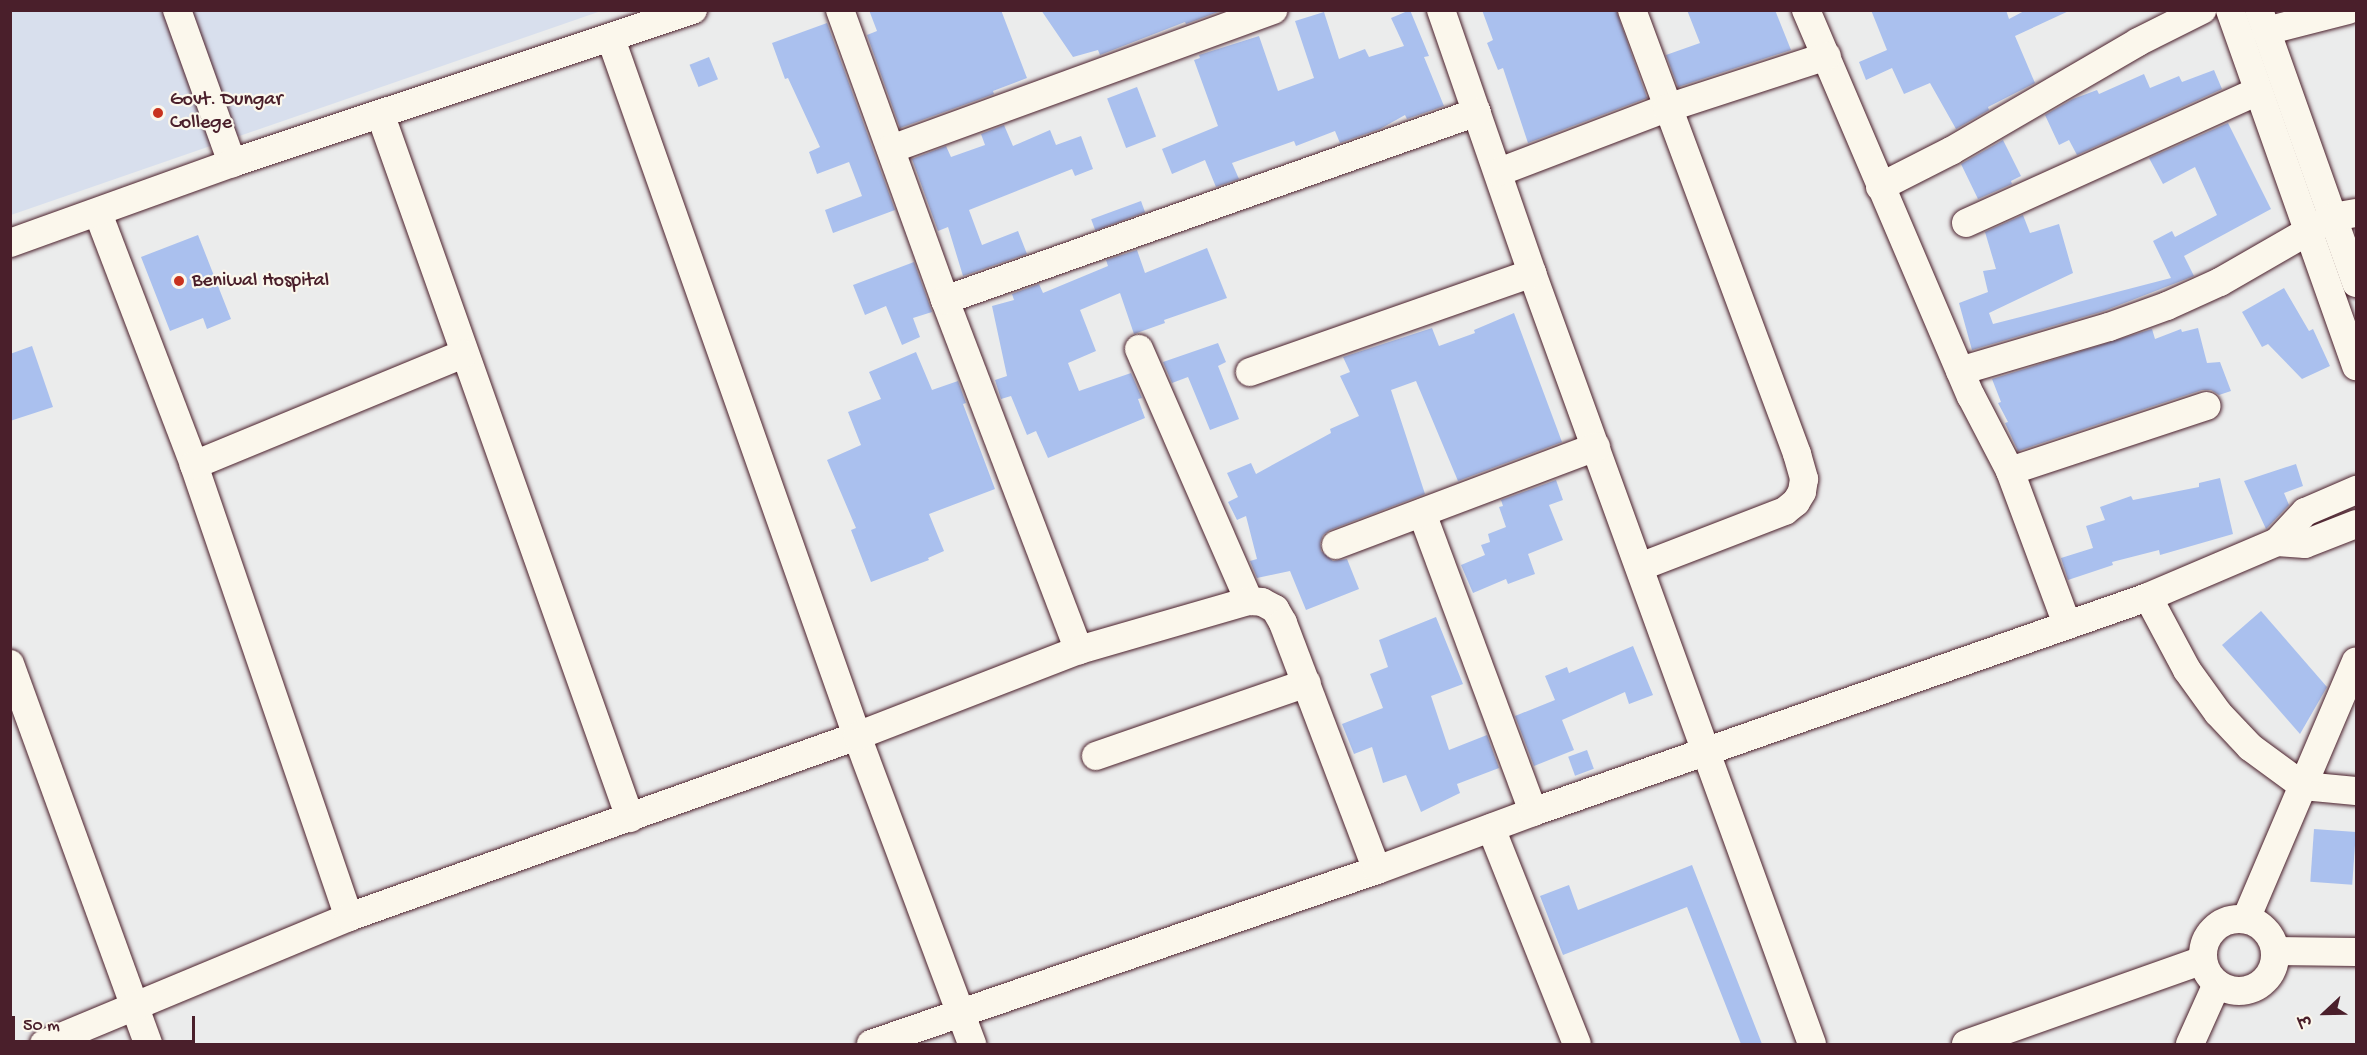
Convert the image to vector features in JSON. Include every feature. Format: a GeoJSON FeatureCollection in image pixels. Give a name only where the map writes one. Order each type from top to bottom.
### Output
{"type":"FeatureCollection","features":[{"type":"Feature","properties":{"kind":"street"},"geometry":{"type":"LineString","coordinates":[[177,10],[232,163]]}},
{"type":"Feature","properties":{"kind":"street"},"geometry":{"type":"LineString","coordinates":[[10,243],[232,163],[381,116],[693,10]]}},
{"type":"Feature","properties":{"kind":"street"},"geometry":{"type":"LineString","coordinates":[[840,10],[945,300],[1078,650]]}},
{"type":"Feature","properties":{"kind":"street"},"geometry":{"type":"LineString","coordinates":[[891,149],[1273,10]]}},
{"type":"Feature","properties":{"kind":"street"},"geometry":{"type":"LineString","coordinates":[[1442,10],[1532,273],[1708,752],[1812,1044]]}},
{"type":"Feature","properties":{"kind":"street"},"geometry":{"type":"LineString","coordinates":[[1632,10],[1797,454],[1804,479],[1802,492],[1796,502],[1785,511],[1640,567]]}},
{"type":"Feature","properties":{"kind":"street"},"geometry":{"type":"LineString","coordinates":[[1806,10],[1960,371],[2010,471],[2067,624]]}},
{"type":"Feature","properties":{"kind":"street"},"geometry":{"type":"LineString","coordinates":[[1880,187],[1951,151],[2138,42],[2202,10]]}},
{"type":"Feature","properties":{"kind":"street"},"geometry":{"type":"LineString","coordinates":[[2230,10],[2356,366]]}},
{"type":"Feature","properties":{"kind":"street"},"geometry":{"type":"LineString","coordinates":[[2348,10],[2262,21],[2344,215],[2356,283]]}},
{"type":"Feature","properties":{"kind":"street"},"geometry":{"type":"LineString","coordinates":[[611,39],[857,736],[972,1044]]}},
{"type":"Feature","properties":{"kind":"street"},"geometry":{"type":"LineString","coordinates":[[1498,172],[1667,108],[1827,57]]}},
{"type":"Feature","properties":{"kind":"street"},"geometry":{"type":"LineString","coordinates":[[1966,223],[2258,91]]}},
{"type":"Feature","properties":{"kind":"street"},"geometry":{"type":"LineString","coordinates":[[945,300],[1477,112]]}},
{"type":"Feature","properties":{"kind":"street"},"geometry":{"type":"LineString","coordinates":[[381,116],[630,818]]}},
{"type":"Feature","properties":{"kind":"street"},"geometry":{"type":"LineString","coordinates":[[98,213],[194,465],[349,917]]}},
{"type":"Feature","properties":{"kind":"street"},"geometry":{"type":"LineString","coordinates":[[1960,371],[2109,327],[2167,306],[2220,282],[2344,215]]}},
{"type":"Feature","properties":{"kind":"street"},"geometry":{"type":"LineString","coordinates":[[1250,372],[1532,273]]}},
{"type":"Feature","properties":{"kind":"street"},"geometry":{"type":"LineString","coordinates":[[1139,349],[1249,601]]}},
{"type":"Feature","properties":{"kind":"street"},"geometry":{"type":"LineString","coordinates":[[194,465],[464,354]]}},
{"type":"Feature","properties":{"kind":"street"},"geometry":{"type":"LineString","coordinates":[[2010,471],[2207,406]]}},
{"type":"Feature","properties":{"kind":"street"},"geometry":{"type":"LineString","coordinates":[[1336,545],[1596,447]]}},
{"type":"Feature","properties":{"kind":"street"},"geometry":{"type":"LineString","coordinates":[[871,1044],[1377,870],[1533,812],[2148,597],[2277,542],[2305,512],[2356,490]]}},
{"type":"Feature","properties":{"kind":"street"},"geometry":{"type":"LineString","coordinates":[[1422,513],[1533,812]]}},
{"type":"Feature","properties":{"kind":"street"},"geometry":{"type":"LineString","coordinates":[[2277,542],[2305,544],[2356,525]]}},
{"type":"Feature","properties":{"kind":"street"},"geometry":{"type":"LineString","coordinates":[[2148,597],[2187,670],[2218,713],[2250,747],[2303,786],[2356,791]]}},
{"type":"Feature","properties":{"kind":"street"},"geometry":{"type":"LineString","coordinates":[[44,1044],[349,917],[857,736],[1078,650],[1249,601],[1262,602],[1275,609],[1283,623],[1377,870]]}},
{"type":"Feature","properties":{"kind":"street"},"geometry":{"type":"LineString","coordinates":[[2246,919],[2356,661]]}},
{"type":"Feature","properties":{"kind":"street"},"geometry":{"type":"LineString","coordinates":[[10,664],[148,1044]]}},
{"type":"Feature","properties":{"kind":"street"},"geometry":{"type":"LineString","coordinates":[[1096,756],[1307,683]]}},
{"type":"Feature","properties":{"kind":"street"},"geometry":{"type":"LineString","coordinates":[[1491,828],[1577,1044]]}},
{"type":"Feature","properties":{"kind":"street"},"geometry":{"type":"LineString","coordinates":[[2234,918],[2246,919],[2261,925],[2270,936],[2275,951],[2274,964],[2268,977],[2258,986],[2244,991],[2230,990],[2217,984],[2207,973],[2203,960],[2204,945],[2210,932],[2220,923],[2234,918]]}},
{"type":"Feature","properties":{"kind":"street"},"geometry":{"type":"LineString","coordinates":[[2275,951],[2356,952]]}},
{"type":"Feature","properties":{"kind":"street"},"geometry":{"type":"LineString","coordinates":[[1966,1044],[2203,960]]}},
{"type":"Feature","properties":{"kind":"street"},"geometry":{"type":"LineString","coordinates":[[2190,1044],[2217,984]]}},
{"type":"Feature","properties":{"kind":"shaded area","name":"Govt. Dungar College"},"geometry":{"type":"Polygon","coordinates":[[[11,10],[601,11],[11,215],[11,10]]]}},
{"type":"Feature","properties":{"kind":"building"},"geometry":{"type":"Polygon","coordinates":[[[869,10],[1001,10],[1027,78],[993,91],[994,94],[900,128],[867,35],[877,31],[869,10]]]}},
{"type":"Feature","properties":{"kind":"building"},"geometry":{"type":"Polygon","coordinates":[[[1041,10],[1217,10],[1218,12],[1186,24],[1185,22],[1100,55],[1098,50],[1073,57],[1041,10]]]}},
{"type":"Feature","properties":{"kind":"building"},"geometry":{"type":"Polygon","coordinates":[[[1410,10],[1429,56],[1424,57],[1444,106],[1407,119],[1405,115],[1380,129],[1340,143],[1335,131],[1296,146],[1294,141],[1232,163],[1239,179],[1216,187],[1205,160],[1172,174],[1162,149],[1218,126],[1194,60],[1200,58],[1199,55],[1259,36],[1278,91],[1314,78],[1295,21],[1324,12],[1339,59],[1365,49],[1369,57],[1404,46],[1391,18],[1410,10]]]}},
{"type":"Feature","properties":{"kind":"building"},"geometry":{"type":"Polygon","coordinates":[[[1482,10],[1616,10],[1647,98],[1528,143],[1503,68],[1498,70],[1487,43],[1493,40],[1482,10]]]}},
{"type":"Feature","properties":{"kind":"building"},"geometry":{"type":"Polygon","coordinates":[[[1687,10],[1775,10],[1791,50],[1678,87],[1666,55],[1700,43],[1687,10]]]}},
{"type":"Feature","properties":{"kind":"building"},"geometry":{"type":"Polygon","coordinates":[[[1871,10],[2006,10],[2009,19],[2026,10],[2071,10],[2015,36],[2035,83],[1988,107],[1989,110],[1956,129],[1930,83],[1904,94],[1892,68],[1866,80],[1859,62],[1887,50],[1871,10]]]}},
{"type":"Feature","properties":{"kind":"building"},"geometry":{"type":"Polygon","coordinates":[[[827,23],[895,210],[833,233],[825,210],[862,196],[849,162],[817,174],[809,152],[820,147],[788,78],[785,79],[772,43],[827,23]]]}},
{"type":"Feature","properties":{"kind":"building"},"geometry":{"type":"Polygon","coordinates":[[[709,57],[718,79],[699,87],[690,65],[709,57]]]}},
{"type":"Feature","properties":{"kind":"building"},"geometry":{"type":"Polygon","coordinates":[[[2214,70],[2222,89],[2077,155],[2069,140],[2059,145],[2045,115],[2073,99],[2097,90],[2099,94],[2144,74],[2150,88],[2179,76],[2182,82],[2214,70]]]}},
{"type":"Feature","properties":{"kind":"building"},"geometry":{"type":"Polygon","coordinates":[[[1137,87],[1156,136],[1126,148],[1107,98],[1137,87]]]}},
{"type":"Feature","properties":{"kind":"building"},"geometry":{"type":"Polygon","coordinates":[[[2228,123],[2271,209],[2184,256],[2194,276],[2104,311],[1972,350],[1959,303],[1988,292],[1983,271],[1996,269],[1985,232],[2023,215],[2030,233],[2059,224],[2073,273],[1989,313],[1993,324],[2171,278],[2153,241],[2172,231],[2175,237],[2217,215],[2195,167],[2163,184],[2149,158],[2228,123]]]}},
{"type":"Feature","properties":{"kind":"building"},"geometry":{"type":"Polygon","coordinates":[[[1004,125],[1013,146],[1050,130],[1056,145],[1081,136],[1093,169],[1075,176],[1072,169],[969,210],[982,245],[1018,231],[1027,254],[963,276],[948,227],[938,231],[912,159],[946,146],[951,157],[985,145],[981,134],[1004,125]]]}},
{"type":"Feature","properties":{"kind":"building"},"geometry":{"type":"Polygon","coordinates":[[[2003,140],[2021,176],[2011,181],[2012,184],[1978,199],[1961,164],[2003,140]]]}},
{"type":"Feature","properties":{"kind":"building"},"geometry":{"type":"Polygon","coordinates":[[[1141,201],[1145,212],[1095,230],[1091,219],[1141,201]]]}},
{"type":"Feature","properties":{"kind":"building"},"geometry":{"type":"Polygon","coordinates":[[[198,235],[231,319],[207,329],[203,318],[170,331],[141,257],[198,235]]]}},
{"type":"Feature","properties":{"kind":"building"},"geometry":{"type":"Polygon","coordinates":[[[1207,248],[1227,298],[1164,320],[1165,323],[1134,334],[1120,293],[1080,310],[1096,351],[1068,363],[1079,391],[1131,373],[1142,398],[1138,399],[1145,418],[1048,458],[1036,431],[1027,435],[1011,396],[1001,399],[995,380],[1007,376],[992,306],[1014,300],[1012,294],[1039,284],[1043,293],[1108,266],[1106,260],[1137,250],[1145,273],[1207,248]]]}},
{"type":"Feature","properties":{"kind":"building"},"geometry":{"type":"Polygon","coordinates":[[[914,262],[932,312],[913,318],[920,337],[902,345],[886,306],[865,315],[853,285],[914,262]]]}},
{"type":"Feature","properties":{"kind":"building"},"geometry":{"type":"Polygon","coordinates":[[[2284,288],[2309,331],[2313,329],[2330,366],[2302,379],[2268,344],[2262,347],[2242,312],[2284,288]]]}},
{"type":"Feature","properties":{"kind":"building"},"geometry":{"type":"Polygon","coordinates":[[[1514,313],[1562,442],[1458,481],[1416,381],[1391,390],[1425,494],[1330,530],[1323,535],[1320,543],[1321,551],[1333,561],[1347,559],[1359,589],[1306,610],[1290,571],[1257,578],[1250,561],[1257,559],[1246,516],[1237,520],[1228,502],[1238,497],[1227,473],[1251,463],[1256,474],[1331,433],[1330,429],[1359,416],[1340,376],[1350,372],[1343,357],[1432,328],[1439,346],[1475,333],[1474,330],[1514,313]]]}},
{"type":"Feature","properties":{"kind":"building"},"geometry":{"type":"Polygon","coordinates":[[[2198,328],[2207,363],[2220,362],[2231,391],[2219,395],[2211,390],[2202,390],[2018,451],[2005,423],[2008,422],[1998,403],[2001,402],[1992,379],[2152,329],[2155,339],[2181,329],[2182,332],[2198,328]]]}},
{"type":"Feature","properties":{"kind":"building"},"geometry":{"type":"Polygon","coordinates":[[[1218,343],[1226,362],[1218,366],[1239,419],[1210,430],[1188,377],[1172,383],[1163,362],[1218,343]]]}},
{"type":"Feature","properties":{"kind":"building"},"geometry":{"type":"Polygon","coordinates":[[[32,346],[53,407],[10,421],[10,354],[32,346]]]}},
{"type":"Feature","properties":{"kind":"building"},"geometry":{"type":"Polygon","coordinates":[[[916,352],[932,390],[958,381],[966,403],[963,404],[995,489],[929,514],[944,551],[928,558],[929,560],[871,582],[851,530],[856,528],[827,460],[861,445],[848,412],[881,399],[869,372],[916,352]]]}},
{"type":"Feature","properties":{"kind":"building"},"geometry":{"type":"Polygon","coordinates":[[[2296,464],[2303,486],[2284,493],[2289,505],[2266,529],[2244,481],[2296,464]]]}},
{"type":"Feature","properties":{"kind":"building"},"geometry":{"type":"Polygon","coordinates":[[[2220,478],[2233,534],[2160,555],[2159,550],[2112,562],[2113,565],[2068,580],[2061,558],[2093,548],[2086,526],[2105,520],[2100,507],[2131,496],[2133,500],[2199,487],[2199,483],[2220,478]]]}},
{"type":"Feature","properties":{"kind":"building"},"geometry":{"type":"Polygon","coordinates":[[[1556,480],[1563,500],[1549,505],[1563,540],[1528,554],[1535,574],[1508,584],[1506,579],[1473,593],[1461,565],[1485,555],[1481,545],[1490,542],[1488,534],[1506,527],[1499,507],[1503,506],[1501,500],[1556,480]]]}},
{"type":"Feature","properties":{"kind":"building"},"geometry":{"type":"Polygon","coordinates":[[[2261,611],[2327,687],[2300,734],[2222,645],[2261,611]]]}},
{"type":"Feature","properties":{"kind":"building"},"geometry":{"type":"Polygon","coordinates":[[[1436,617],[1463,684],[1431,696],[1449,750],[1487,735],[1499,768],[1457,784],[1460,793],[1421,812],[1406,775],[1383,783],[1372,747],[1354,754],[1342,724],[1383,708],[1370,674],[1388,667],[1379,640],[1436,617]]]}},
{"type":"Feature","properties":{"kind":"building"},"geometry":{"type":"Polygon","coordinates":[[[1633,646],[1653,695],[1629,704],[1625,692],[1562,720],[1574,750],[1534,766],[1515,716],[1555,700],[1545,676],[1567,667],[1569,673],[1633,646]]]}},
{"type":"Feature","properties":{"kind":"building"},"geometry":{"type":"Polygon","coordinates":[[[1587,750],[1594,769],[1575,776],[1568,757],[1587,750]]]}},
{"type":"Feature","properties":{"kind":"building"},"geometry":{"type":"Polygon","coordinates":[[[2314,829],[2356,832],[2352,885],[2310,882],[2314,829]]]}},
{"type":"Feature","properties":{"kind":"building"},"geometry":{"type":"Polygon","coordinates":[[[1692,865],[1762,1044],[1741,1044],[1687,907],[1563,955],[1540,896],[1569,885],[1578,910],[1692,865]]]}},
{"type":"Feature","properties":{"kind":"place","name":"Govt. Dungar College"},"geometry":{"type":"Point","coordinates":[158,113]}},
{"type":"Feature","properties":{"kind":"place","name":"Beniwal Hospital"},"geometry":{"type":"Point","coordinates":[179,281]}}]}
